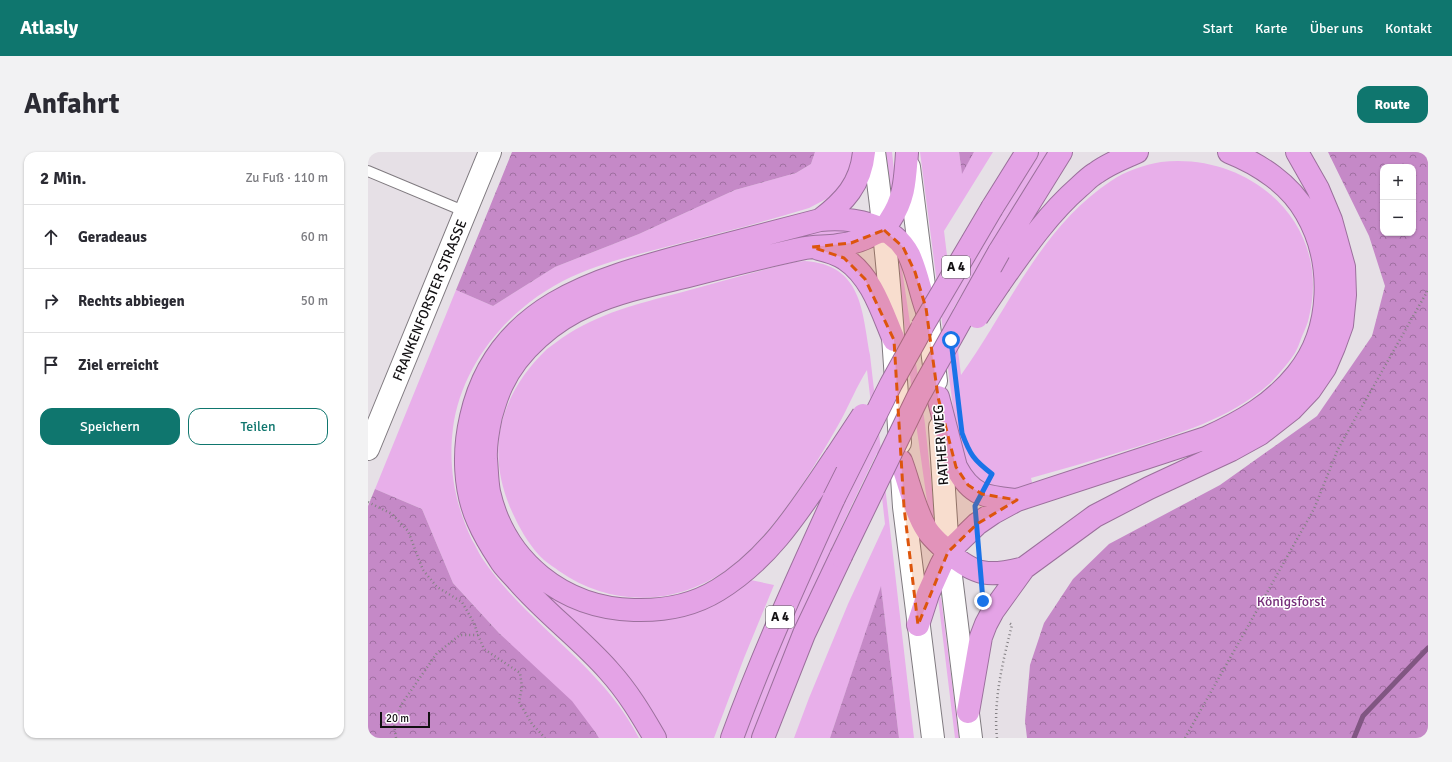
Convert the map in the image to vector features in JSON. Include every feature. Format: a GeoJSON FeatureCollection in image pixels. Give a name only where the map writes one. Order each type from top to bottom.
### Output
{"type":"FeatureCollection","features":[{"type":"Feature","properties":{"kind":"highway"},"geometry":{"type":"LineString","coordinates":[[820,220],[837,207],[848,194],[857,180],[863,162],[864,152]]}},
{"type":"Feature","properties":{"kind":"highway"},"geometry":{"type":"LineString","coordinates":[[655,738],[634,702],[609,670],[529,595],[501,562],[478,521],[470,497],[465,451],[473,405],[482,381],[510,339],[528,321],[566,296],[618,274],[820,220],[837,218],[858,220],[884,230],[896,240],[908,254],[923,321],[802,507],[770,548],[753,565],[716,591],[697,601],[677,607],[656,610],[615,609],[578,599],[558,589],[526,562],[503,530],[490,492],[487,471],[486,451],[488,428],[502,385],[513,366],[527,349],[557,323],[590,304],[642,287],[772,255],[812,247],[838,245],[863,240],[884,230],[900,204],[903,194],[907,152]]}},
{"type":"Feature","properties":{"kind":"highway","name":"A 4"},"geometry":{"type":"LineString","coordinates":[[732,738],[787,601],[834,498],[891,384],[923,321],[1027,152]]}},
{"type":"Feature","properties":{"kind":"highway","name":"A 4"},"geometry":{"type":"LineString","coordinates":[[763,738],[804,634],[842,556],[928,397],[999,252],[1060,152]]}},
{"type":"Feature","properties":{"kind":"highway"},"geometry":{"type":"LineString","coordinates":[[1018,500],[989,497],[968,485],[956,467],[928,397],[970,328],[1000,283],[1026,246],[1050,216],[1071,194],[1095,173],[1116,161],[1137,152]]}},
{"type":"Feature","properties":{"kind":"highway"},"geometry":{"type":"LineString","coordinates":[[918,625],[928,594],[948,552],[977,524],[1018,500],[1206,438],[1233,426],[1260,409],[1280,393],[1298,373],[1312,350],[1321,326],[1325,303],[1326,281],[1323,256],[1306,213],[1292,195],[1274,177],[1258,166],[1229,152]]}},
{"type":"Feature","properties":{"kind":"highway"},"geometry":{"type":"LineString","coordinates":[[968,712],[981,637],[986,624],[993,611],[1024,568],[1095,516],[1149,488],[1231,450],[1260,434],[1292,409],[1310,390],[1325,368],[1342,325],[1345,295],[1344,267],[1331,220],[1318,189],[1297,152]]}},
{"type":"Feature","properties":{"kind":"highway"},"geometry":{"type":"LineString","coordinates":[[812,247],[844,258],[865,278],[877,300],[894,340]]}},
{"type":"Feature","properties":{"kind":"highway"},"geometry":{"type":"LineString","coordinates":[[901,461],[922,521],[936,541],[948,552],[967,567],[980,573],[1003,573],[1024,568]]}},
{"type":"Feature","properties":{"kind":"main road","name":"FRANKENFORSTER STRASSE"},"geometry":{"type":"LineString","coordinates":[[368,449],[490,152]]}},
{"type":"Feature","properties":{"kind":"main road"},"geometry":{"type":"LineString","coordinates":[[874,152],[884,230],[894,340],[904,507],[933,738]]}},
{"type":"Feature","properties":{"kind":"main road","name":"RATHER WEG"},"geometry":{"type":"LineString","coordinates":[[907,152],[923,321],[928,397],[971,738]]}},
{"type":"Feature","properties":{"kind":"lane"},"geometry":{"type":"LineString","coordinates":[[368,171],[466,212]]}},
{"type":"Feature","properties":{"kind":"path"},"geometry":{"type":"LineString","coordinates":[[1185,738],[1314,509],[1338,449],[1428,290]]}},
{"type":"Feature","properties":{"kind":"path"},"geometry":{"type":"LineString","coordinates":[[976,461],[992,474],[982,494]]}},
{"type":"Feature","properties":{"kind":"path"},"geometry":{"type":"LineString","coordinates":[[368,502],[392,514],[408,531],[423,570],[436,587],[462,602],[474,622],[484,649],[520,673],[522,687],[519,702],[532,724],[545,738]]}},
{"type":"Feature","properties":{"kind":"path"},"geometry":{"type":"LineString","coordinates":[[993,611],[1012,625],[1001,670],[997,699],[997,738]]}},
{"type":"Feature","properties":{"kind":"path"},"geometry":{"type":"LineString","coordinates":[[396,738],[394,724],[401,705],[437,653],[460,635],[478,635]]}},
{"type":"Feature","properties":{"kind":"highlighted area"},"geometry":{"type":"Polygon","coordinates":[[[884,230],[903,247],[915,272],[926,308],[938,397],[956,467],[968,485],[982,494],[1017,500],[977,524],[948,552],[918,625],[904,507],[894,340],[865,279],[844,258],[812,247],[851,243],[884,230]]]}},
{"type":"Feature","properties":{"kind":"shaded area"},"geometry":{"type":"Polygon","coordinates":[[[815,152],[854,152],[846,181],[830,197],[809,208],[793,213],[611,262],[584,271],[549,289],[529,303],[493,338],[478,359],[467,380],[458,404],[453,428],[451,457],[457,499],[466,526],[481,556],[500,582],[520,604],[605,688],[623,712],[639,738],[599,738],[596,733],[499,633],[453,583],[422,509],[375,489],[456,290],[493,306],[555,267],[639,234],[735,190],[796,173],[811,164],[815,152]]]}},
{"type":"Feature","properties":{"kind":"shaded area"},"geometry":{"type":"Polygon","coordinates":[[[885,152],[892,152],[896,188],[890,198],[885,152]]]}},
{"type":"Feature","properties":{"kind":"shaded area"},"geometry":{"type":"Polygon","coordinates":[[[920,152],[959,152],[962,173],[974,152],[993,152],[944,231],[952,296],[1039,152],[1048,152],[953,309],[961,375],[1027,270],[1064,222],[1086,200],[1116,177],[1135,169],[1161,162],[1194,162],[1226,169],[1254,182],[1278,201],[1296,225],[1308,253],[1313,284],[1309,319],[1294,355],[1275,378],[1253,397],[1220,416],[1202,424],[1148,443],[1031,478],[1033,487],[1007,492],[973,480],[958,446],[920,152]]]}},
{"type":"Feature","properties":{"kind":"shaded area"},"geometry":{"type":"Polygon","coordinates":[[[834,227],[857,227],[862,232],[846,238],[803,242],[745,255],[615,291],[576,306],[541,329],[521,349],[496,385],[485,411],[480,433],[480,465],[484,489],[496,523],[514,553],[537,578],[564,597],[595,610],[628,617],[663,616],[705,604],[746,579],[774,585],[744,658],[714,738],[661,738],[637,697],[622,676],[599,652],[535,592],[511,566],[492,537],[479,506],[471,474],[471,440],[473,423],[478,404],[496,367],[508,351],[537,322],[570,299],[596,287],[638,274],[792,234],[834,227]]]}},
{"type":"Feature","properties":{"kind":"shaded area"},"geometry":{"type":"Polygon","coordinates":[[[900,256],[925,424],[935,516],[929,515],[913,402],[897,257],[900,256]]]}},
{"type":"Feature","properties":{"kind":"shaded area"},"geometry":{"type":"Polygon","coordinates":[[[805,261],[824,264],[838,271],[849,281],[856,293],[861,307],[870,355],[914,738],[899,738],[881,587],[830,738],[794,738],[848,604],[885,524],[877,453],[811,594],[752,738],[744,738],[790,621],[823,546],[875,439],[867,370],[841,420],[807,478],[765,534],[733,565],[713,579],[691,589],[669,595],[647,598],[624,597],[602,592],[580,583],[559,571],[535,551],[515,518],[505,495],[500,472],[498,450],[501,428],[507,407],[517,387],[530,368],[547,349],[576,329],[633,305],[778,266],[805,261]]]}},
{"type":"Feature","properties":{"kind":"shaded area"},"geometry":{"type":"Polygon","coordinates":[[[941,597],[959,738],[955,738],[938,598],[941,597]]]}},
{"type":"Feature","properties":{"kind":"green space"},"geometry":{"type":"Polygon","coordinates":[[[512,152],[815,152],[811,164],[796,173],[735,190],[639,234],[555,267],[493,306],[456,290],[512,152]]]}},
{"type":"Feature","properties":{"kind":"green space"},"geometry":{"type":"Polygon","coordinates":[[[959,152],[974,152],[962,174],[959,152]]]}},
{"type":"Feature","properties":{"kind":"green space","name":"Königsforst"},"geometry":{"type":"Polygon","coordinates":[[[1328,152],[1428,152],[1428,738],[1027,738],[1025,721],[1030,665],[1044,623],[1073,579],[1109,544],[1220,485],[1317,416],[1372,336],[1385,286],[1369,236],[1328,152]]]}},
{"type":"Feature","properties":{"kind":"green space"},"geometry":{"type":"Polygon","coordinates":[[[375,489],[422,509],[453,583],[499,633],[572,701],[599,738],[368,738],[368,506],[375,489]]]}},
{"type":"Feature","properties":{"kind":"green space"},"geometry":{"type":"Polygon","coordinates":[[[881,586],[899,738],[830,738],[881,586]]]}},
{"type":"Feature","properties":{"kind":"waterway"},"geometry":{"type":"LineString","coordinates":[[1354,738],[1363,716],[1428,648]]}},
{"type":"Feature","properties":{"kind":"route"},"geometry":{"type":"LineString","coordinates":[[951,340],[956,394],[962,433],[967,446],[976,461],[992,474],[975,506],[983,601]]}}]}
